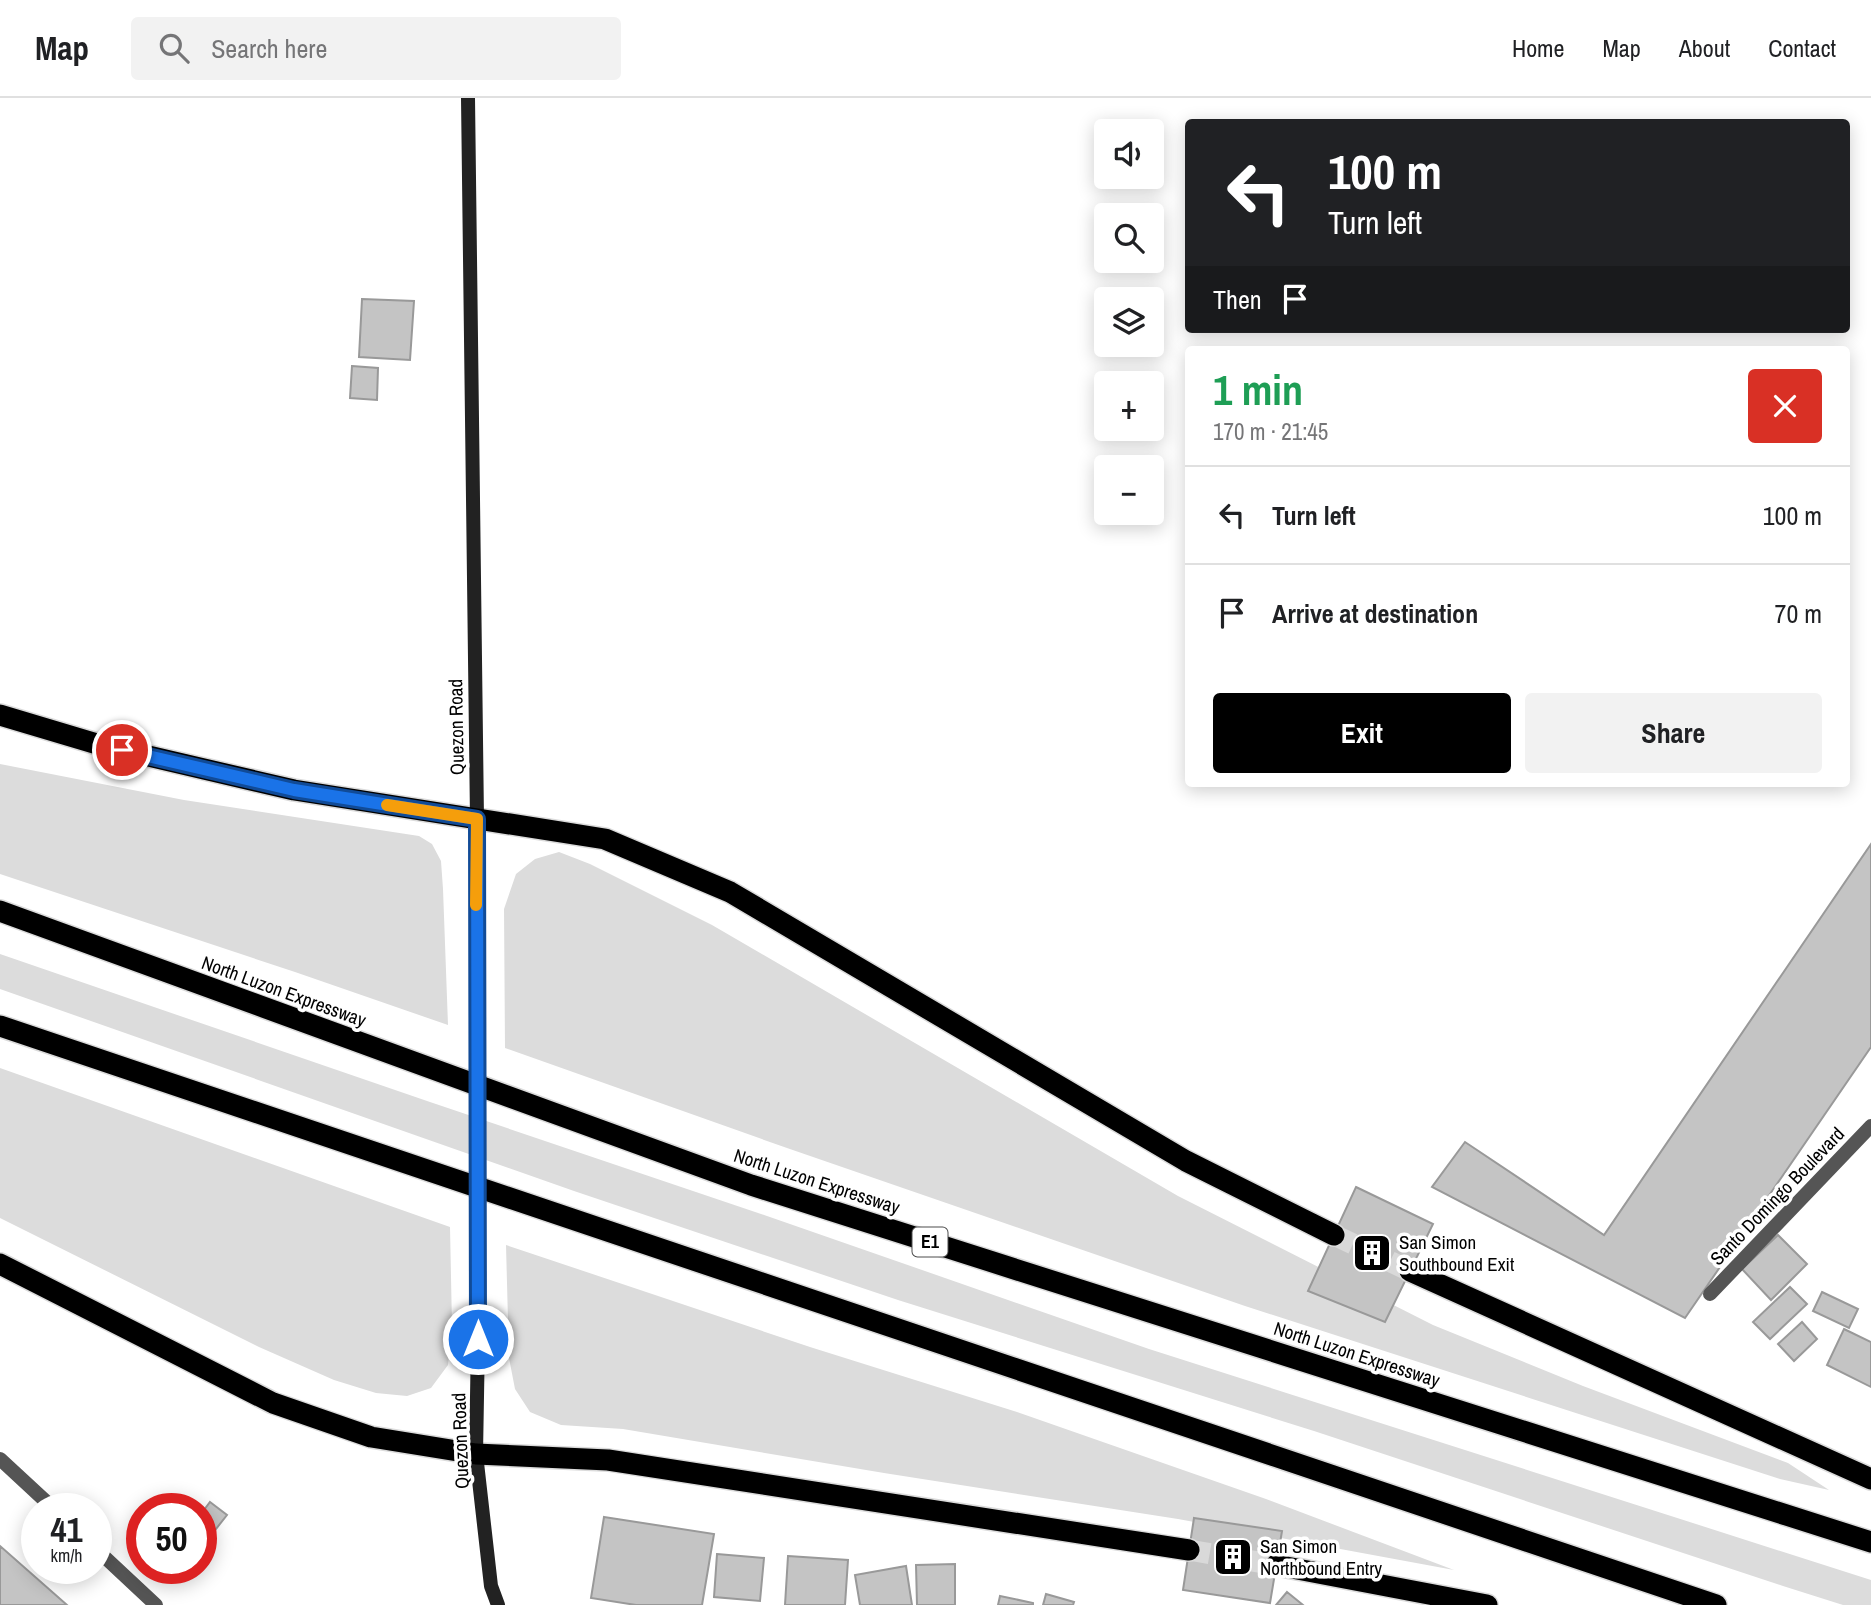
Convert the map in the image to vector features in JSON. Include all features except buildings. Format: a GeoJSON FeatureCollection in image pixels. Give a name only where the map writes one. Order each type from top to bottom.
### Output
{"type":"FeatureCollection","features":[{"type":"Feature","properties":{"kind":"highway"},"geometry":{"type":"LineString","coordinates":[[0,715],[97,744],[294,790],[605,839],[730,892],[1186,1161],[1334,1234]]}},
{"type":"Feature","properties":{"kind":"highway","name":"North Luzon Expressway"},"geometry":{"type":"LineString","coordinates":[[0,911],[751,1185],[1871,1542]]}},
{"type":"Feature","properties":{"kind":"highway"},"geometry":{"type":"LineString","coordinates":[[0,1026],[1716,1605]]}},
{"type":"Feature","properties":{"kind":"highway"},"geometry":{"type":"LineString","coordinates":[[0,1264],[273,1403],[371,1437],[476,1454],[608,1461],[1189,1550]]}},
{"type":"Feature","properties":{"kind":"highway"},"geometry":{"type":"LineString","coordinates":[[1410,1271],[1871,1479]]}},
{"type":"Feature","properties":{"kind":"highway"},"geometry":{"type":"LineString","coordinates":[[1276,1564],[1487,1605]]}},
{"type":"Feature","properties":{"kind":"main road","name":"Quezon Road"},"geometry":{"type":"LineString","coordinates":[[468,98],[477,819],[476,1454],[491,1586],[498,1605]]}},
{"type":"Feature","properties":{"kind":"street","name":"Santo Domingo Boulevard"},"geometry":{"type":"LineString","coordinates":[[1710,1294],[1871,1126]]}},
{"type":"Feature","properties":{"kind":"street"},"geometry":{"type":"LineString","coordinates":[[0,1459],[37,1493]]}},
{"type":"Feature","properties":{"kind":"street"},"geometry":{"type":"LineString","coordinates":[[112,1564],[156,1605]]}},
{"type":"Feature","properties":{"kind":"shaded area"},"geometry":{"type":"Polygon","coordinates":[[[0,764],[184,800],[419,836],[432,844],[441,861],[448,1025],[0,874],[0,764]]]}},
{"type":"Feature","properties":{"kind":"shaded area"},"geometry":{"type":"Polygon","coordinates":[[[559,852],[590,864],[712,925],[1178,1196],[1433,1325],[1583,1386],[1788,1463],[1829,1490],[1780,1479],[1245,1306],[505,1048],[504,909],[516,874],[535,859],[559,852]]]}},
{"type":"Feature","properties":{"kind":"shaded area"},"geometry":{"type":"Polygon","coordinates":[[[0,954],[1149,1349],[1871,1580],[1871,1605],[1843,1605],[1783,1586],[1314,1431],[898,1300],[574,1191],[0,989],[0,954]]]}},
{"type":"Feature","properties":{"kind":"shaded area"},"geometry":{"type":"Polygon","coordinates":[[[0,1068],[450,1227],[452,1326],[448,1365],[431,1388],[407,1396],[376,1393],[334,1380],[259,1347],[0,1218],[0,1068]]]}},
{"type":"Feature","properties":{"kind":"shaded area"},"geometry":{"type":"Polygon","coordinates":[[[506,1245],[810,1347],[1017,1412],[1266,1499],[1454,1570],[1178,1519],[623,1429],[561,1425],[530,1412],[515,1389],[509,1358],[506,1245]]]}},
{"type":"Feature","properties":{"kind":"tunnel"},"geometry":{"type":"LineString","coordinates":[[1334,1235],[1410,1271]]}},
{"type":"Feature","properties":{"kind":"tunnel"},"geometry":{"type":"LineString","coordinates":[[1189,1550],[1276,1565]]}},
{"type":"Feature","properties":{"kind":"slow traffic"},"geometry":{"type":"LineString","coordinates":[[387,805],[477,819],[476,905]]}},
{"type":"Feature","properties":{"kind":"place","name":"San Simon Southbound Exit"},"geometry":{"type":"Point","coordinates":[1372,1253]}},
{"type":"Feature","properties":{"kind":"place","name":"San Simon Northbound Entry"},"geometry":{"type":"Point","coordinates":[1233,1557]}},
{"type":"Feature","properties":{"kind":"route"},"geometry":{"type":"LineString","coordinates":[[122,750],[294,790],[477,819],[478,1339]]}}]}
